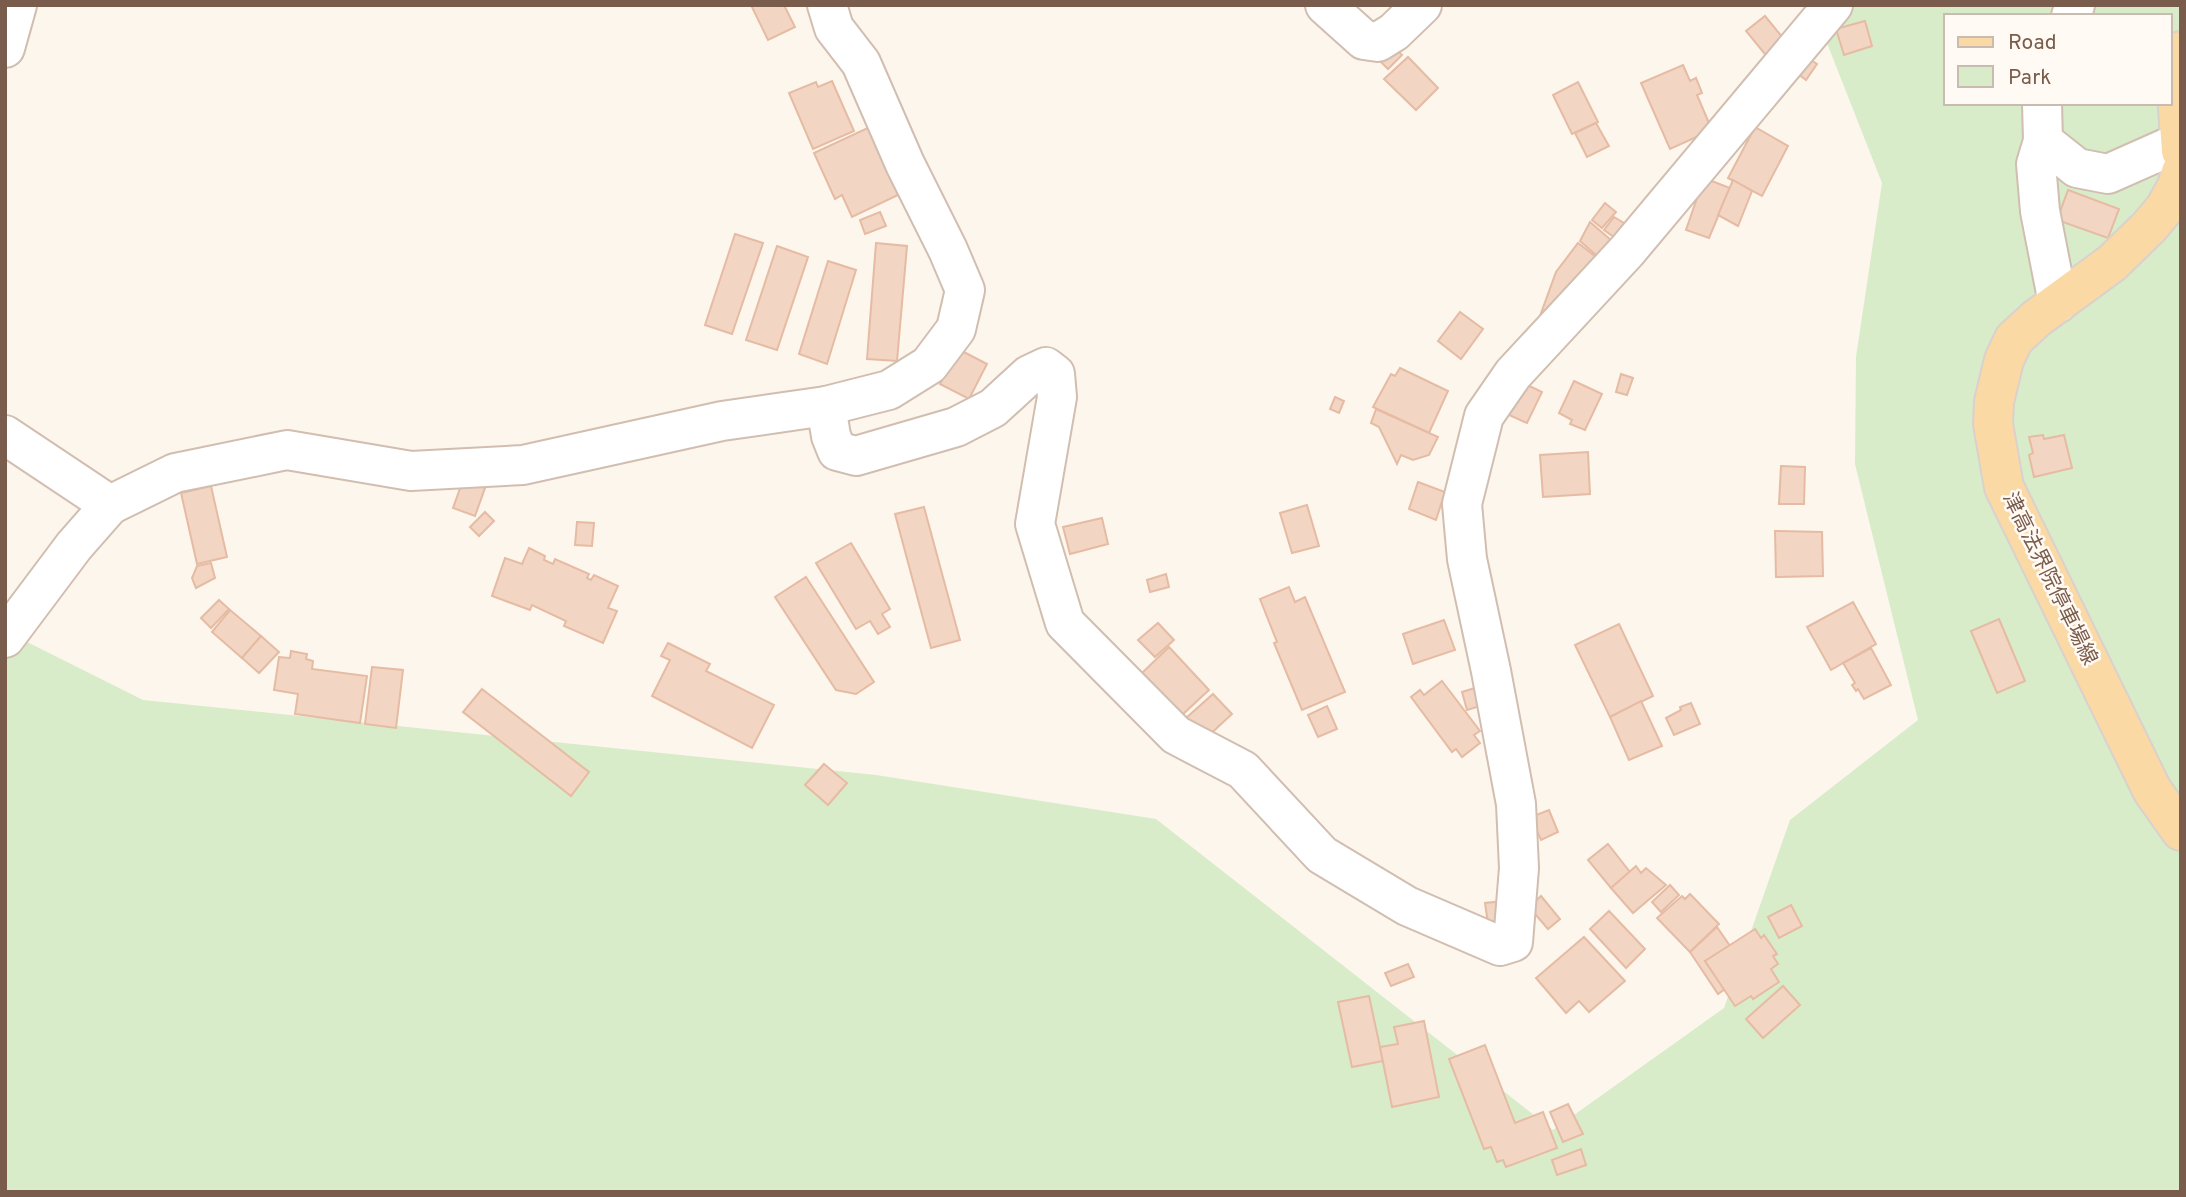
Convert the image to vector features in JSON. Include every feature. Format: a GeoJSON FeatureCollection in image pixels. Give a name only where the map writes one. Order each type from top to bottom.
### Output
{"type":"FeatureCollection","features":[{"type":"Feature","properties":{"kind":"main road"},"geometry":{"type":"LineString","coordinates":[[2181,51],[2176,80],[2181,151]]}},
{"type":"Feature","properties":{"kind":"main road","name":"津高法界院停車場線"},"geometry":{"type":"LineString","coordinates":[[2181,172],[2165,208],[2149,227],[2112,264],[2014,339],[2004,360],[1994,402],[1993,424],[2004,486],[2152,790],[2181,831]]}},
{"type":"Feature","properties":{"kind":"street"},"geometry":{"type":"LineString","coordinates":[[5,48],[17,5]]}},
{"type":"Feature","properties":{"kind":"street"},"geometry":{"type":"LineString","coordinates":[[5,638],[74,546],[110,505],[175,473],[287,450],[411,471],[523,465],[722,421],[826,406],[889,390],[929,365],[956,329],[965,290],[861,63],[834,28],[827,5]]}},
{"type":"Feature","properties":{"kind":"street"},"geometry":{"type":"LineString","coordinates":[[1325,5],[1364,40],[1378,42],[1394,32],[1422,5]]}},
{"type":"Feature","properties":{"kind":"street"},"geometry":{"type":"LineString","coordinates":[[826,406],[831,436],[837,451],[856,456],[882,451],[921,436],[956,427],[993,408],[1029,375],[1046,367],[1055,374],[1056,397],[1035,524],[1065,623],[1177,735],[1244,770],[1322,855],[1408,906],[1500,946],[1513,942],[1519,868],[1516,804],[1467,559],[1462,504],[1484,416],[1513,374],[1627,251],[1833,5]]}},
{"type":"Feature","properties":{"kind":"street"},"geometry":{"type":"LineString","coordinates":[[2042,105],[2043,141],[2036,164],[2040,211],[2058,303]]}},
{"type":"Feature","properties":{"kind":"street"},"geometry":{"type":"LineString","coordinates":[[2043,141],[2077,168],[2108,174],[2180,142]]}},
{"type":"Feature","properties":{"kind":"street"},"geometry":{"type":"LineString","coordinates":[[5,435],[110,505]]}},
{"type":"Feature","properties":{"kind":"green space"},"geometry":{"type":"Polygon","coordinates":[[[1812,5],[2181,5],[2181,1192],[5,1192],[5,631],[143,700],[876,775],[1156,819],[1553,1130],[1724,1008],[1790,820],[1918,720],[1855,464],[1856,357],[1882,183],[1812,5]]]}},
{"type":"Feature","properties":{"kind":"building"},"geometry":{"type":"Polygon","coordinates":[[[751,5],[784,5],[795,27],[768,40],[751,5]]]}},
{"type":"Feature","properties":{"kind":"building"},"geometry":{"type":"Polygon","coordinates":[[[1765,16],[1787,43],[1769,59],[1746,31],[1765,16]]]}},
{"type":"Feature","properties":{"kind":"building"},"geometry":{"type":"Polygon","coordinates":[[[1865,21],[1872,46],[1844,55],[1836,29],[1865,21]]]}},
{"type":"Feature","properties":{"kind":"building"},"geometry":{"type":"Polygon","coordinates":[[[1389,42],[1402,55],[1388,69],[1375,56],[1389,42]]]}},
{"type":"Feature","properties":{"kind":"building"},"geometry":{"type":"Polygon","coordinates":[[[1408,57],[1438,88],[1416,110],[1384,79],[1408,57]]]}},
{"type":"Feature","properties":{"kind":"building"},"geometry":{"type":"Polygon","coordinates":[[[1808,58],[1817,64],[1806,80],[1798,74],[1808,58]]]}},
{"type":"Feature","properties":{"kind":"building"},"geometry":{"type":"Polygon","coordinates":[[[1683,65],[1690,81],[1696,78],[1702,93],[1697,95],[1712,130],[1670,149],[1641,83],[1683,65]]]}},
{"type":"Feature","properties":{"kind":"building"},"geometry":{"type":"Polygon","coordinates":[[[832,81],[854,131],[813,149],[789,93],[816,82],[818,87],[832,81]]]}},
{"type":"Feature","properties":{"kind":"building"},"geometry":{"type":"Polygon","coordinates":[[[1578,82],[1598,122],[1572,134],[1553,95],[1578,82]]]}},
{"type":"Feature","properties":{"kind":"building"},"geometry":{"type":"Polygon","coordinates":[[[1596,123],[1609,146],[1587,157],[1575,133],[1596,123]]]}},
{"type":"Feature","properties":{"kind":"building"},"geometry":{"type":"Polygon","coordinates":[[[874,125],[900,182],[894,185],[898,195],[852,217],[842,195],[835,199],[814,153],[874,125]]]}},
{"type":"Feature","properties":{"kind":"building"},"geometry":{"type":"Polygon","coordinates":[[[1755,127],[1788,146],[1762,196],[1728,178],[1755,127]]]}},
{"type":"Feature","properties":{"kind":"building"},"geometry":{"type":"Polygon","coordinates":[[[1704,178],[1730,188],[1709,238],[1686,230],[1704,178]]]}},
{"type":"Feature","properties":{"kind":"building"},"geometry":{"type":"Polygon","coordinates":[[[1733,180],[1752,191],[1738,226],[1718,215],[1733,180]]]}},
{"type":"Feature","properties":{"kind":"building"},"geometry":{"type":"Polygon","coordinates":[[[2068,190],[2119,209],[2108,238],[2057,220],[2068,190]]]}},
{"type":"Feature","properties":{"kind":"building"},"geometry":{"type":"Polygon","coordinates":[[[1605,203],[1616,212],[1602,228],[1592,220],[1605,203]]]}},
{"type":"Feature","properties":{"kind":"building"},"geometry":{"type":"Polygon","coordinates":[[[880,212],[886,226],[865,234],[860,220],[880,212]]]}},
{"type":"Feature","properties":{"kind":"building"},"geometry":{"type":"Polygon","coordinates":[[[1614,217],[1624,223],[1614,237],[1604,230],[1614,217]]]}},
{"type":"Feature","properties":{"kind":"building"},"geometry":{"type":"Polygon","coordinates":[[[1590,222],[1611,240],[1597,256],[1580,241],[1590,222]]]}},
{"type":"Feature","properties":{"kind":"building"},"geometry":{"type":"Polygon","coordinates":[[[735,234],[763,243],[732,334],[705,325],[735,234]]]}},
{"type":"Feature","properties":{"kind":"building"},"geometry":{"type":"Polygon","coordinates":[[[876,243],[907,246],[897,361],[867,359],[876,243]]]}},
{"type":"Feature","properties":{"kind":"building"},"geometry":{"type":"Polygon","coordinates":[[[1578,243],[1596,257],[1564,297],[1540,316],[1556,272],[1578,243]]]}},
{"type":"Feature","properties":{"kind":"building"},"geometry":{"type":"Polygon","coordinates":[[[777,246],[808,257],[777,350],[746,340],[777,246]]]}},
{"type":"Feature","properties":{"kind":"building"},"geometry":{"type":"Polygon","coordinates":[[[828,261],[856,270],[827,364],[799,354],[828,261]]]}},
{"type":"Feature","properties":{"kind":"building"},"geometry":{"type":"Polygon","coordinates":[[[1460,312],[1483,329],[1461,359],[1438,341],[1460,312]]]}},
{"type":"Feature","properties":{"kind":"building"},"geometry":{"type":"Polygon","coordinates":[[[958,349],[987,364],[969,399],[940,384],[958,349]]]}},
{"type":"Feature","properties":{"kind":"building"},"geometry":{"type":"Polygon","coordinates":[[[1400,368],[1448,391],[1429,433],[1373,407],[1391,374],[1395,376],[1400,368]]]}},
{"type":"Feature","properties":{"kind":"building"},"geometry":{"type":"Polygon","coordinates":[[[1621,374],[1633,378],[1627,395],[1616,392],[1621,374]]]}},
{"type":"Feature","properties":{"kind":"building"},"geometry":{"type":"Polygon","coordinates":[[[1574,381],[1602,394],[1585,430],[1570,424],[1572,420],[1559,413],[1574,381]]]}},
{"type":"Feature","properties":{"kind":"building"},"geometry":{"type":"Polygon","coordinates":[[[1521,382],[1542,392],[1527,423],[1507,414],[1521,382]]]}},
{"type":"Feature","properties":{"kind":"building"},"geometry":{"type":"Polygon","coordinates":[[[1335,397],[1344,401],[1339,413],[1330,409],[1335,397]]]}},
{"type":"Feature","properties":{"kind":"building"},"geometry":{"type":"Polygon","coordinates":[[[1376,409],[1438,437],[1429,455],[1413,460],[1401,455],[1397,464],[1379,427],[1371,423],[1376,409]]]}},
{"type":"Feature","properties":{"kind":"building"},"geometry":{"type":"Polygon","coordinates":[[[2043,435],[2044,439],[2064,435],[2072,468],[2034,477],[2029,455],[2033,453],[2029,437],[2043,435]]]}},
{"type":"Feature","properties":{"kind":"building"},"geometry":{"type":"Polygon","coordinates":[[[1588,452],[1590,494],[1543,497],[1540,455],[1588,452]]]}},
{"type":"Feature","properties":{"kind":"building"},"geometry":{"type":"Polygon","coordinates":[[[1781,466],[1805,467],[1804,504],[1779,504],[1781,466]]]}},
{"type":"Feature","properties":{"kind":"building"},"geometry":{"type":"Polygon","coordinates":[[[463,480],[485,488],[475,516],[453,508],[463,480]]]}},
{"type":"Feature","properties":{"kind":"building"},"geometry":{"type":"Polygon","coordinates":[[[1418,482],[1445,492],[1436,520],[1409,509],[1418,482]]]}},
{"type":"Feature","properties":{"kind":"building"},"geometry":{"type":"Polygon","coordinates":[[[211,486],[227,557],[197,564],[181,493],[211,486]]]}},
{"type":"Feature","properties":{"kind":"building"},"geometry":{"type":"Polygon","coordinates":[[[1307,505],[1319,546],[1292,553],[1280,513],[1307,505]]]}},
{"type":"Feature","properties":{"kind":"building"},"geometry":{"type":"Polygon","coordinates":[[[924,507],[960,640],[931,648],[895,514],[924,507]]]}},
{"type":"Feature","properties":{"kind":"building"},"geometry":{"type":"Polygon","coordinates":[[[485,512],[494,521],[479,536],[470,527],[485,512]]]}},
{"type":"Feature","properties":{"kind":"building"},"geometry":{"type":"Polygon","coordinates":[[[1102,518],[1108,544],[1070,554],[1063,527],[1102,518]]]}},
{"type":"Feature","properties":{"kind":"building"},"geometry":{"type":"Polygon","coordinates":[[[577,522],[594,523],[592,546],[575,545],[577,522]]]}},
{"type":"Feature","properties":{"kind":"building"},"geometry":{"type":"Polygon","coordinates":[[[1775,531],[1822,532],[1823,576],[1776,577],[1775,531]]]}},
{"type":"Feature","properties":{"kind":"building"},"geometry":{"type":"Polygon","coordinates":[[[851,543],[890,609],[882,614],[890,627],[878,634],[870,621],[856,629],[816,563],[851,543]]]}},
{"type":"Feature","properties":{"kind":"building"},"geometry":{"type":"Polygon","coordinates":[[[529,548],[545,556],[544,560],[553,564],[555,559],[589,574],[587,578],[591,580],[594,575],[618,586],[608,608],[617,611],[603,643],[564,626],[566,621],[532,605],[530,610],[492,596],[505,558],[522,564],[529,548]]]}},
{"type":"Feature","properties":{"kind":"building"},"geometry":{"type":"Polygon","coordinates":[[[211,563],[215,578],[196,588],[192,578],[197,566],[211,563]]]}},
{"type":"Feature","properties":{"kind":"building"},"geometry":{"type":"Polygon","coordinates":[[[1166,574],[1169,587],[1150,592],[1147,580],[1166,574]]]}},
{"type":"Feature","properties":{"kind":"building"},"geometry":{"type":"Polygon","coordinates":[[[806,577],[874,682],[856,694],[836,690],[775,597],[806,577]]]}},
{"type":"Feature","properties":{"kind":"building"},"geometry":{"type":"Polygon","coordinates":[[[1289,587],[1295,602],[1305,597],[1345,692],[1302,710],[1274,643],[1277,642],[1260,599],[1289,587]]]}},
{"type":"Feature","properties":{"kind":"building"},"geometry":{"type":"Polygon","coordinates":[[[219,600],[229,609],[211,628],[201,618],[219,600]]]}},
{"type":"Feature","properties":{"kind":"building"},"geometry":{"type":"Polygon","coordinates":[[[1853,602],[1876,644],[1831,670],[1807,627],[1853,602]]]}},
{"type":"Feature","properties":{"kind":"building"},"geometry":{"type":"Polygon","coordinates":[[[230,610],[261,636],[242,658],[212,632],[230,610]]]}},
{"type":"Feature","properties":{"kind":"building"},"geometry":{"type":"Polygon","coordinates":[[[1999,619],[2025,681],[1997,693],[1971,631],[1999,619]]]}},
{"type":"Feature","properties":{"kind":"building"},"geometry":{"type":"Polygon","coordinates":[[[1444,620],[1455,650],[1413,664],[1403,634],[1444,620]]]}},
{"type":"Feature","properties":{"kind":"building"},"geometry":{"type":"Polygon","coordinates":[[[1158,623],[1174,640],[1155,657],[1138,640],[1158,623]]]}},
{"type":"Feature","properties":{"kind":"building"},"geometry":{"type":"Polygon","coordinates":[[[1619,624],[1653,696],[1610,717],[1575,645],[1619,624]]]}},
{"type":"Feature","properties":{"kind":"building"},"geometry":{"type":"Polygon","coordinates":[[[261,636],[279,652],[259,673],[242,658],[261,636]]]}},
{"type":"Feature","properties":{"kind":"building"},"geometry":{"type":"Polygon","coordinates":[[[668,643],[710,664],[706,671],[774,705],[752,748],[652,696],[670,660],[661,656],[668,643]]]}},
{"type":"Feature","properties":{"kind":"building"},"geometry":{"type":"Polygon","coordinates":[[[1169,647],[1209,690],[1182,715],[1142,673],[1169,647]]]}},
{"type":"Feature","properties":{"kind":"building"},"geometry":{"type":"Polygon","coordinates":[[[1871,648],[1891,685],[1864,699],[1852,685],[1855,683],[1843,663],[1871,648]]]}},
{"type":"Feature","properties":{"kind":"building"},"geometry":{"type":"Polygon","coordinates":[[[291,651],[307,654],[306,659],[313,661],[312,669],[367,676],[360,723],[295,714],[298,694],[274,690],[279,657],[290,658],[291,651]]]}},
{"type":"Feature","properties":{"kind":"building"},"geometry":{"type":"Polygon","coordinates":[[[372,667],[403,670],[396,728],[365,724],[372,667]]]}},
{"type":"Feature","properties":{"kind":"building"},"geometry":{"type":"Polygon","coordinates":[[[1442,681],[1480,731],[1474,735],[1480,743],[1462,757],[1456,749],[1452,752],[1411,697],[1420,690],[1424,695],[1442,681]]]}},
{"type":"Feature","properties":{"kind":"building"},"geometry":{"type":"Polygon","coordinates":[[[1478,687],[1483,705],[1467,710],[1462,692],[1478,687]]]}},
{"type":"Feature","properties":{"kind":"building"},"geometry":{"type":"Polygon","coordinates":[[[482,689],[589,772],[571,796],[463,712],[482,689]]]}},
{"type":"Feature","properties":{"kind":"building"},"geometry":{"type":"Polygon","coordinates":[[[1213,694],[1232,714],[1205,739],[1186,718],[1213,694]]]}},
{"type":"Feature","properties":{"kind":"building"},"geometry":{"type":"Polygon","coordinates":[[[1641,701],[1662,746],[1629,760],[1610,717],[1641,701]]]}},
{"type":"Feature","properties":{"kind":"building"},"geometry":{"type":"Polygon","coordinates":[[[1691,703],[1700,724],[1674,735],[1666,718],[1681,710],[1680,707],[1691,703]]]}},
{"type":"Feature","properties":{"kind":"building"},"geometry":{"type":"Polygon","coordinates":[[[1327,706],[1337,729],[1318,737],[1308,715],[1327,706]]]}},
{"type":"Feature","properties":{"kind":"building"},"geometry":{"type":"Polygon","coordinates":[[[824,764],[847,783],[828,805],[805,785],[824,764]]]}},
{"type":"Feature","properties":{"kind":"building"},"geometry":{"type":"Polygon","coordinates":[[[1549,810],[1558,832],[1541,840],[1531,817],[1549,810]]]}},
{"type":"Feature","properties":{"kind":"building"},"geometry":{"type":"Polygon","coordinates":[[[1608,844],[1630,872],[1611,888],[1588,860],[1608,844]]]}},
{"type":"Feature","properties":{"kind":"building"},"geometry":{"type":"Polygon","coordinates":[[[1636,866],[1641,873],[1646,868],[1666,885],[1633,913],[1611,888],[1636,866]]]}},
{"type":"Feature","properties":{"kind":"building"},"geometry":{"type":"Polygon","coordinates":[[[1670,885],[1679,895],[1661,912],[1652,902],[1670,885]]]}},
{"type":"Feature","properties":{"kind":"building"},"geometry":{"type":"Polygon","coordinates":[[[1690,894],[1719,924],[1690,952],[1657,918],[1682,896],[1685,899],[1690,894]]]}},
{"type":"Feature","properties":{"kind":"building"},"geometry":{"type":"Polygon","coordinates":[[[1541,896],[1560,919],[1548,929],[1529,907],[1541,896]]]}},
{"type":"Feature","properties":{"kind":"building"},"geometry":{"type":"Polygon","coordinates":[[[1505,901],[1500,929],[1489,931],[1485,903],[1505,901]]]}},
{"type":"Feature","properties":{"kind":"building"},"geometry":{"type":"Polygon","coordinates":[[[1791,905],[1802,926],[1779,938],[1768,917],[1791,905]]]}},
{"type":"Feature","properties":{"kind":"building"},"geometry":{"type":"Polygon","coordinates":[[[1609,911],[1645,949],[1626,968],[1590,929],[1609,911]]]}},
{"type":"Feature","properties":{"kind":"building"},"geometry":{"type":"Polygon","coordinates":[[[1717,927],[1730,946],[1705,961],[1725,989],[1718,994],[1690,952],[1717,927]]]}},
{"type":"Feature","properties":{"kind":"building"},"geometry":{"type":"Polygon","coordinates":[[[1755,929],[1761,938],[1764,935],[1777,954],[1773,956],[1778,964],[1771,969],[1779,982],[1753,999],[1751,996],[1735,1006],[1705,961],[1755,929]]]}},
{"type":"Feature","properties":{"kind":"building"},"geometry":{"type":"Polygon","coordinates":[[[1584,937],[1625,981],[1589,1012],[1579,1001],[1566,1013],[1536,978],[1584,937]]]}},
{"type":"Feature","properties":{"kind":"building"},"geometry":{"type":"Polygon","coordinates":[[[1408,964],[1414,977],[1391,986],[1385,973],[1408,964]]]}},
{"type":"Feature","properties":{"kind":"building"},"geometry":{"type":"Polygon","coordinates":[[[1783,986],[1800,1005],[1763,1038],[1746,1019],[1783,986]]]}},
{"type":"Feature","properties":{"kind":"building"},"geometry":{"type":"Polygon","coordinates":[[[1369,996],[1383,1061],[1352,1067],[1338,1002],[1369,996]]]}},
{"type":"Feature","properties":{"kind":"building"},"geometry":{"type":"Polygon","coordinates":[[[1424,1021],[1439,1097],[1392,1107],[1380,1047],[1398,1044],[1394,1027],[1424,1021]]]}},
{"type":"Feature","properties":{"kind":"building"},"geometry":{"type":"Polygon","coordinates":[[[1485,1045],[1515,1123],[1543,1112],[1557,1148],[1506,1167],[1503,1160],[1497,1162],[1491,1147],[1484,1149],[1449,1059],[1485,1045]]]}},
{"type":"Feature","properties":{"kind":"building"},"geometry":{"type":"Polygon","coordinates":[[[1568,1104],[1583,1134],[1563,1142],[1550,1112],[1568,1104]]]}},
{"type":"Feature","properties":{"kind":"building"},"geometry":{"type":"Polygon","coordinates":[[[1581,1149],[1586,1165],[1557,1175],[1552,1160],[1581,1149]]]}}]}
